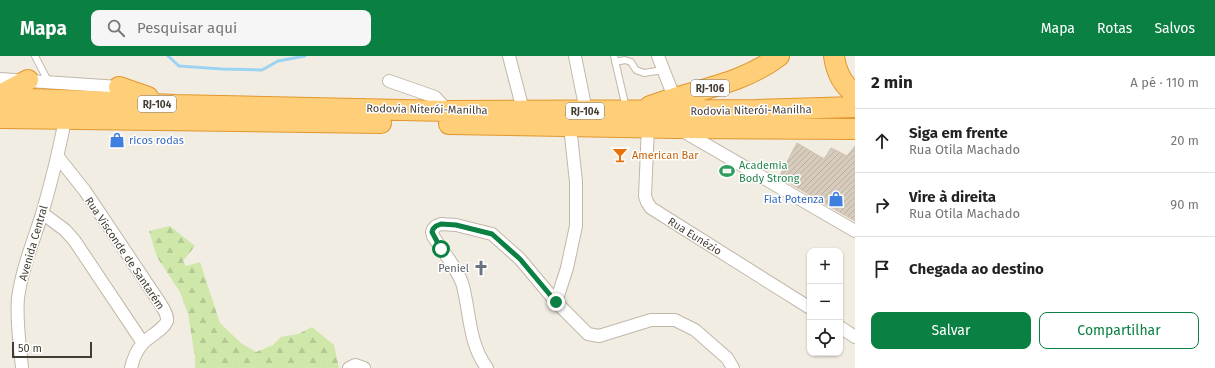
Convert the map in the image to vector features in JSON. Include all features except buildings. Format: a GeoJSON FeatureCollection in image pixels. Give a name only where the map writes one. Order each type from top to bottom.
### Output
{"type":"FeatureCollection","features":[{"type":"Feature","properties":{"kind":"highway","name":"RJ-106"},"geometry":{"type":"LineString","coordinates":[[637,116],[674,97],[712,88],[745,76],[779,56]]}},
{"type":"Feature","properties":{"kind":"highway"},"geometry":{"type":"LineString","coordinates":[[834,56],[836,69],[841,79],[848,89],[855,94]]}},
{"type":"Feature","properties":{"kind":"highway"},"geometry":{"type":"LineString","coordinates":[[0,97],[28,80]]}},
{"type":"Feature","properties":{"kind":"highway"},"geometry":{"type":"LineString","coordinates":[[119,87],[175,106]]}},
{"type":"Feature","properties":{"kind":"highway","name":"Rodovia Niterói-Manilha"},"geometry":{"type":"LineString","coordinates":[[0,97],[175,106],[586,111],[637,116],[676,128],[855,129]]}},
{"type":"Feature","properties":{"kind":"highway","name":"Rodovia Niterói-Manilha"},"geometry":{"type":"LineString","coordinates":[[0,118],[570,126],[637,116],[756,110],[855,108]]}},
{"type":"Feature","properties":{"kind":"street"},"geometry":{"type":"LineString","coordinates":[[508,56],[523,110]]}},
{"type":"Feature","properties":{"kind":"street"},"geometry":{"type":"LineString","coordinates":[[575,56],[586,111]]}},
{"type":"Feature","properties":{"kind":"street"},"geometry":{"type":"LineString","coordinates":[[658,56],[674,97]]}},
{"type":"Feature","properties":{"kind":"street"},"geometry":{"type":"LineString","coordinates":[[0,79],[48,81],[119,87]]}},
{"type":"Feature","properties":{"kind":"street"},"geometry":{"type":"LineString","coordinates":[[390,81],[435,97],[448,110]]}},
{"type":"Feature","properties":{"kind":"street","name":"Rua Eunézio"},"geometry":{"type":"LineString","coordinates":[[637,116],[645,196],[651,208],[807,306]]}},
{"type":"Feature","properties":{"kind":"street","name":"Avenida Central"},"geometry":{"type":"LineString","coordinates":[[22,368],[19,341],[18,300],[23,270],[42,213],[58,157],[65,120]]}},
{"type":"Feature","properties":{"kind":"street"},"geometry":{"type":"LineString","coordinates":[[556,302],[567,268],[576,226],[576,182],[570,126]]}},
{"type":"Feature","properties":{"kind":"street"},"geometry":{"type":"LineString","coordinates":[[676,128],[855,231]]}},
{"type":"Feature","properties":{"kind":"street","name":"Rua Visconde de Santarém"},"geometry":{"type":"LineString","coordinates":[[58,157],[89,198],[160,303],[166,316],[166,321],[163,326],[143,343],[135,355],[131,368]]}},
{"type":"Feature","properties":{"kind":"street"},"geometry":{"type":"LineString","coordinates":[[42,213],[65,230],[74,240],[143,343]]}},
{"type":"Feature","properties":{"kind":"street"},"geometry":{"type":"LineString","coordinates":[[487,368],[477,350],[462,285],[454,268],[433,236],[433,229],[441,224],[456,225],[492,234],[520,259],[556,302],[588,334],[599,336],[652,320],[675,320],[695,330],[728,358],[733,368]]}},
{"type":"Feature","properties":{"kind":"street"},"geometry":{"type":"LineString","coordinates":[[843,329],[855,337]]}},
{"type":"Feature","properties":{"kind":"street"},"geometry":{"type":"LineString","coordinates":[[349,368],[355,365],[364,368]]}},
{"type":"Feature","properties":{"kind":"lane"},"geometry":{"type":"LineString","coordinates":[[35,56],[48,81]]}},
{"type":"Feature","properties":{"kind":"lane"},"geometry":{"type":"LineString","coordinates":[[637,116],[614,59],[631,62],[636,70],[644,73],[663,70]]}},
{"type":"Feature","properties":{"kind":"green space"},"geometry":{"type":"Polygon","coordinates":[[[170,226],[195,246],[183,261],[186,266],[200,262],[220,323],[241,343],[256,352],[273,345],[281,337],[298,334],[312,327],[334,345],[339,368],[195,368],[195,357],[188,314],[180,292],[157,257],[149,231],[170,226]]]}},
{"type":"Feature","properties":{"kind":"waterway"},"geometry":{"type":"LineString","coordinates":[[168,56],[179,66],[262,70],[278,61],[305,56]]}},
{"type":"Feature","properties":{"kind":"place","name":"ricos rodas"},"geometry":{"type":"Point","coordinates":[117,140]}},
{"type":"Feature","properties":{"kind":"place","name":"American Bar"},"geometry":{"type":"Point","coordinates":[620,155]}},
{"type":"Feature","properties":{"kind":"place","name":"Academia Body Strong"},"geometry":{"type":"Point","coordinates":[727,171]}},
{"type":"Feature","properties":{"kind":"place","name":"Fiat Potenza"},"geometry":{"type":"Point","coordinates":[836,199]}},
{"type":"Feature","properties":{"kind":"place","name":"Peniel"},"geometry":{"type":"Point","coordinates":[481,268]}},
{"type":"Feature","properties":{"kind":"route"},"geometry":{"type":"LineString","coordinates":[[441,249],[432,232],[436,226],[441,224],[456,225],[492,234],[520,259],[556,302]]}}]}
